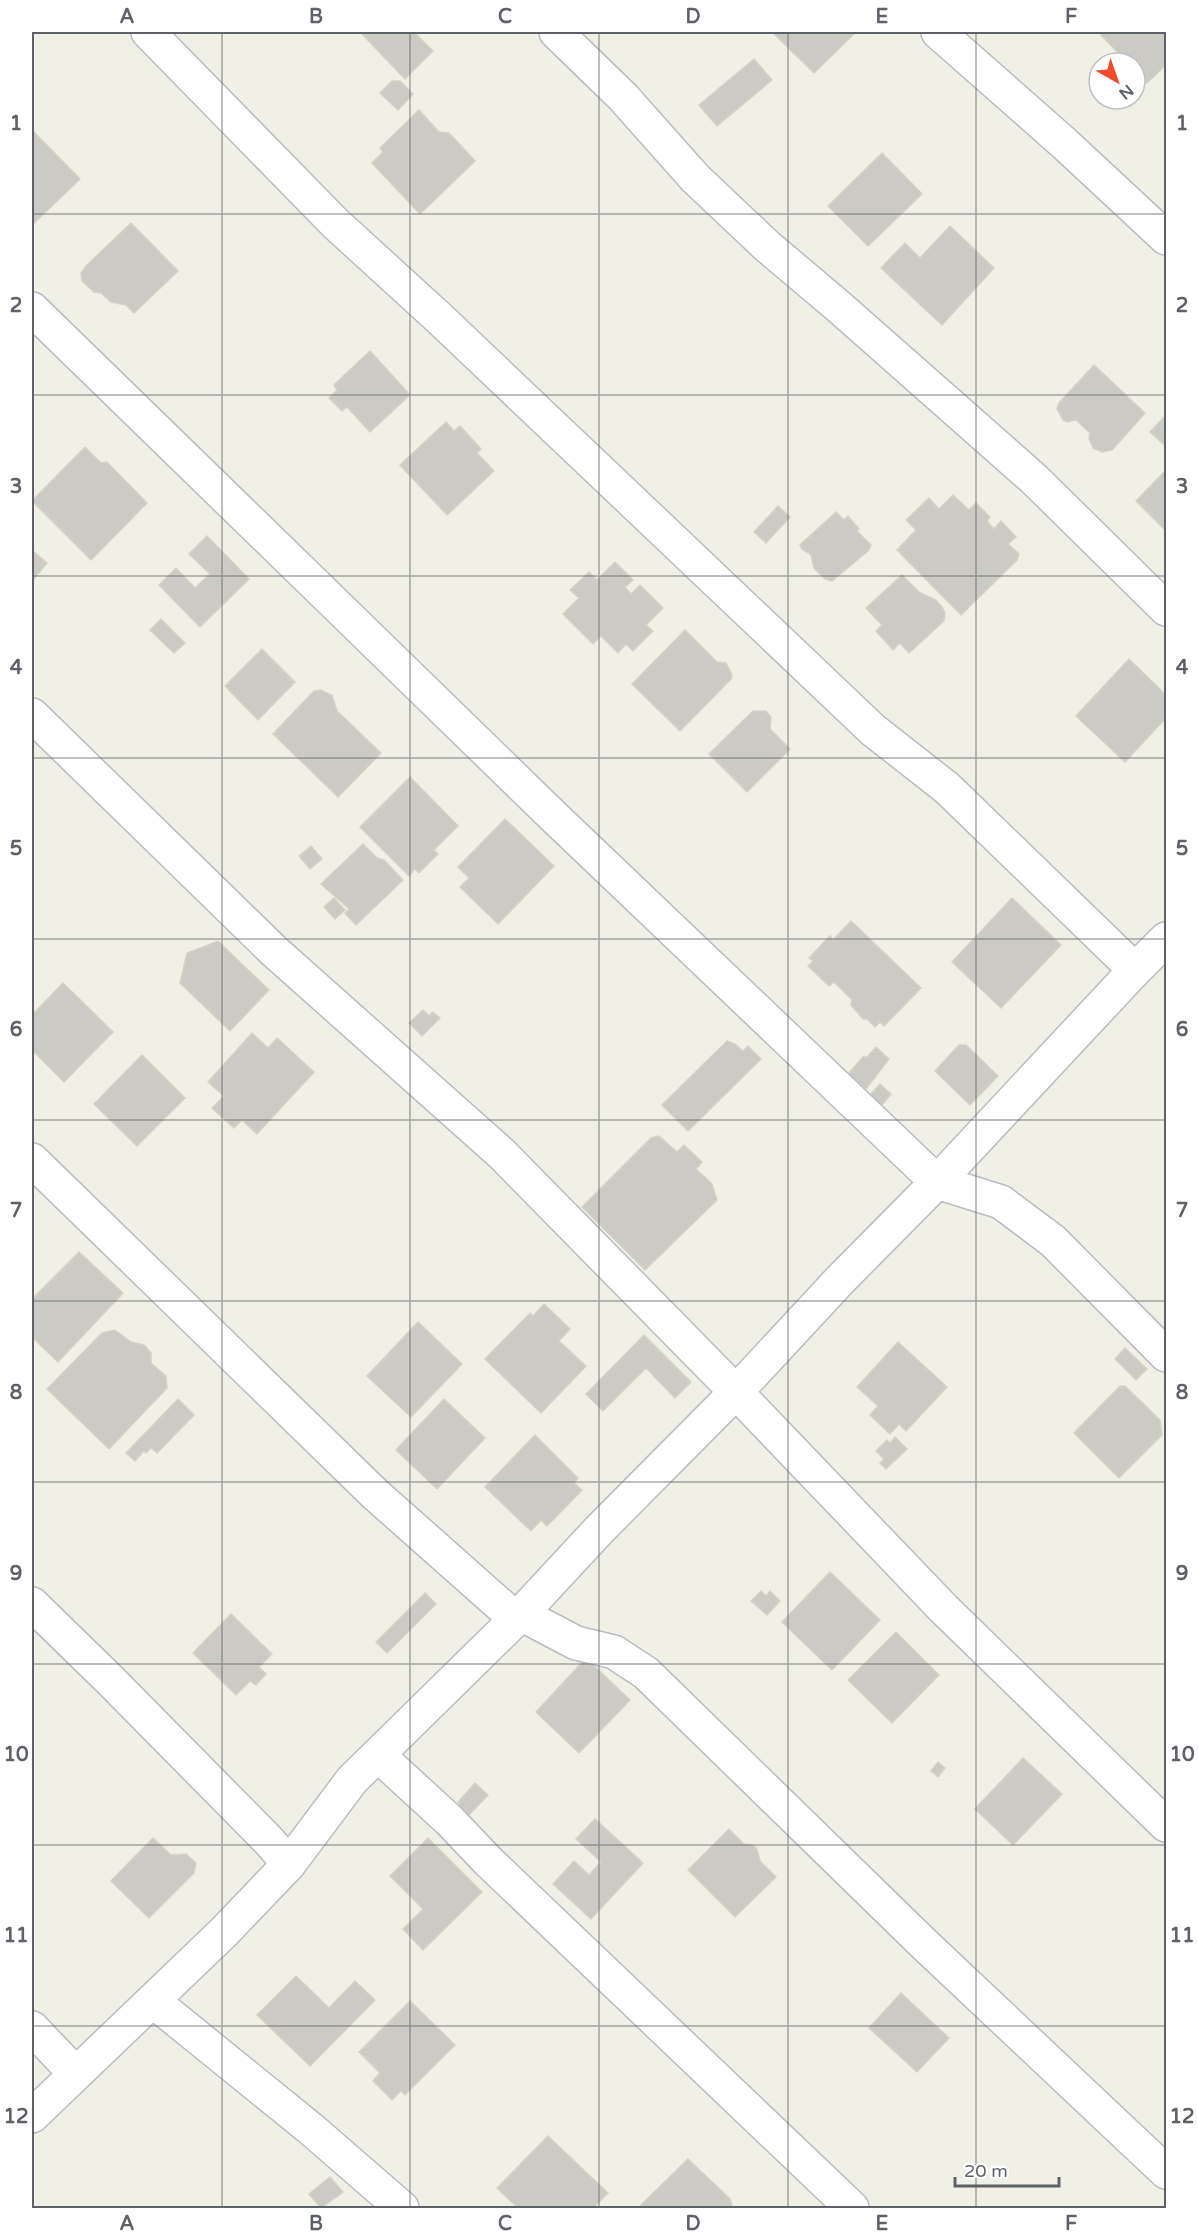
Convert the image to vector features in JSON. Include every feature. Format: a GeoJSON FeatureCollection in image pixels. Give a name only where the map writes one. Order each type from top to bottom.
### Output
{"type":"FeatureCollection","features":[{"type":"Feature","properties":{"kind":"street"},"geometry":{"type":"LineString","coordinates":[[148,32],[335,223],[438,317],[873,730],[947,788],[1135,970]]}},
{"type":"Feature","properties":{"kind":"street"},"geometry":{"type":"LineString","coordinates":[[556,32],[624,97],[695,178],[735,216],[1034,479],[1167,609]]}},
{"type":"Feature","properties":{"kind":"street"},"geometry":{"type":"LineString","coordinates":[[938,32],[1167,238]]}},
{"type":"Feature","properties":{"kind":"street"},"geometry":{"type":"LineString","coordinates":[[32,309],[559,821],[937,1182],[1001,1202],[1053,1241],[1167,1355]]}},
{"type":"Feature","properties":{"kind":"street"},"geometry":{"type":"LineString","coordinates":[[32,715],[274,951],[502,1154],[736,1392],[944,1609],[1167,1825]]}},
{"type":"Feature","properties":{"kind":"street"},"geometry":{"type":"LineString","coordinates":[[32,2116],[224,1932],[289,1864],[352,1780],[519,1617],[599,1530],[736,1392],[840,1280],[937,1182],[1135,970],[1167,939]]}},
{"type":"Feature","properties":{"kind":"street"},"geometry":{"type":"LineString","coordinates":[[32,1160],[375,1494],[519,1617],[576,1643],[614,1652],[646,1674],[906,1927],[1167,2172]]}},
{"type":"Feature","properties":{"kind":"street"},"geometry":{"type":"LineString","coordinates":[[32,1604],[110,1680],[289,1864]]}},
{"type":"Feature","properties":{"kind":"street"},"geometry":{"type":"LineString","coordinates":[[378,1755],[450,1821],[852,2208]]}},
{"type":"Feature","properties":{"kind":"street"},"geometry":{"type":"LineString","coordinates":[[153,2001],[311,2129],[402,2208]]}},
{"type":"Feature","properties":{"kind":"street"},"geometry":{"type":"LineString","coordinates":[[32,2028],[75,2073]]}},
{"type":"Feature","properties":{"kind":"building"},"geometry":{"type":"Polygon","coordinates":[[[414,32],[433,51],[405,79],[361,33],[414,32]]]}},
{"type":"Feature","properties":{"kind":"building"},"geometry":{"type":"Polygon","coordinates":[[[772,32],[856,32],[814,73],[772,32]]]}},
{"type":"Feature","properties":{"kind":"building"},"geometry":{"type":"Polygon","coordinates":[[[1105,32],[1166,32],[1166,65],[1147,83],[1147,51],[1116,51],[1101,35],[1105,32]]]}},
{"type":"Feature","properties":{"kind":"building"},"geometry":{"type":"Polygon","coordinates":[[[754,59],[772,80],[717,126],[699,105],[754,59]]]}},
{"type":"Feature","properties":{"kind":"building"},"geometry":{"type":"Polygon","coordinates":[[[392,81],[400,81],[413,94],[398,110],[380,93],[392,81]]]}},
{"type":"Feature","properties":{"kind":"building"},"geometry":{"type":"Polygon","coordinates":[[[419,110],[439,132],[449,133],[475,161],[420,214],[372,163],[383,152],[380,148],[419,110]]]}},
{"type":"Feature","properties":{"kind":"building"},"geometry":{"type":"Polygon","coordinates":[[[32,130],[80,179],[32,225],[32,130]]]}},
{"type":"Feature","properties":{"kind":"building"},"geometry":{"type":"Polygon","coordinates":[[[882,153],[922,194],[868,246],[828,206],[882,153]]]}},
{"type":"Feature","properties":{"kind":"building"},"geometry":{"type":"Polygon","coordinates":[[[131,223],[178,271],[134,313],[126,305],[111,302],[101,293],[94,292],[82,281],[81,273],[131,223]]]}},
{"type":"Feature","properties":{"kind":"building"},"geometry":{"type":"Polygon","coordinates":[[[950,226],[994,268],[942,325],[881,268],[905,243],[920,258],[950,226]]]}},
{"type":"Feature","properties":{"kind":"building"},"geometry":{"type":"Polygon","coordinates":[[[370,351],[410,395],[370,432],[347,407],[342,411],[329,398],[337,390],[334,385],[370,351]]]}},
{"type":"Feature","properties":{"kind":"building"},"geometry":{"type":"Polygon","coordinates":[[[1094,365],[1145,413],[1112,450],[1102,452],[1093,448],[1089,439],[1090,433],[1076,420],[1067,422],[1063,420],[1057,409],[1059,403],[1094,365]]]}},
{"type":"Feature","properties":{"kind":"building"},"geometry":{"type":"Polygon","coordinates":[[[1165,416],[1166,441],[1163,444],[1150,432],[1165,416]]]}},
{"type":"Feature","properties":{"kind":"building"},"geometry":{"type":"Polygon","coordinates":[[[446,422],[454,431],[460,426],[481,449],[477,453],[494,471],[447,515],[400,465],[446,422]]]}},
{"type":"Feature","properties":{"kind":"building"},"geometry":{"type":"Polygon","coordinates":[[[85,447],[101,463],[107,462],[147,503],[91,560],[32,501],[85,447]]]}},
{"type":"Feature","properties":{"kind":"building"},"geometry":{"type":"Polygon","coordinates":[[[1166,470],[1166,531],[1136,501],[1166,470]]]}},
{"type":"Feature","properties":{"kind":"building"},"geometry":{"type":"Polygon","coordinates":[[[953,495],[969,510],[976,503],[990,517],[987,521],[994,529],[1001,521],[1016,537],[1008,544],[1019,554],[1017,560],[961,615],[897,550],[916,530],[906,520],[929,498],[939,509],[953,495]]]}},
{"type":"Feature","properties":{"kind":"building"},"geometry":{"type":"Polygon","coordinates":[[[778,506],[790,517],[766,543],[754,532],[778,506]]]}},
{"type":"Feature","properties":{"kind":"building"},"geometry":{"type":"Polygon","coordinates":[[[836,512],[844,520],[848,516],[859,529],[857,531],[871,545],[869,550],[832,581],[825,579],[814,568],[811,555],[800,545],[836,512]]]}},
{"type":"Feature","properties":{"kind":"building"},"geometry":{"type":"Polygon","coordinates":[[[207,536],[249,579],[200,627],[159,585],[176,568],[195,588],[210,574],[189,554],[207,536]]]}},
{"type":"Feature","properties":{"kind":"building"},"geometry":{"type":"Polygon","coordinates":[[[33,551],[47,563],[34,579],[32,577],[33,551]]]}},
{"type":"Feature","properties":{"kind":"building"},"geometry":{"type":"Polygon","coordinates":[[[615,562],[633,580],[625,587],[631,594],[640,585],[663,608],[646,625],[653,631],[633,651],[626,644],[618,653],[601,636],[593,644],[563,614],[579,598],[570,590],[589,572],[597,580],[615,562]]]}},
{"type":"Feature","properties":{"kind":"building"},"geometry":{"type":"Polygon","coordinates":[[[902,575],[919,592],[936,600],[945,613],[944,621],[909,653],[900,643],[893,650],[876,631],[882,625],[866,608],[902,575]]]}},
{"type":"Feature","properties":{"kind":"building"},"geometry":{"type":"Polygon","coordinates":[[[161,619],[185,643],[174,653],[150,630],[161,619]]]}},
{"type":"Feature","properties":{"kind":"building"},"geometry":{"type":"Polygon","coordinates":[[[685,630],[717,662],[726,663],[732,675],[731,679],[680,731],[632,684],[685,630]]]}},
{"type":"Feature","properties":{"kind":"building"},"geometry":{"type":"Polygon","coordinates":[[[262,649],[295,682],[258,720],[225,686],[262,649]]]}},
{"type":"Feature","properties":{"kind":"building"},"geometry":{"type":"Polygon","coordinates":[[[1129,659],[1166,695],[1166,718],[1125,762],[1076,716],[1129,659]]]}},
{"type":"Feature","properties":{"kind":"building"},"geometry":{"type":"Polygon","coordinates":[[[320,690],[332,695],[337,711],[381,753],[338,797],[273,734],[314,691],[320,690]]]}},
{"type":"Feature","properties":{"kind":"building"},"geometry":{"type":"Polygon","coordinates":[[[753,711],[766,711],[771,717],[770,729],[790,749],[747,792],[709,754],[753,711]]]}},
{"type":"Feature","properties":{"kind":"building"},"geometry":{"type":"Polygon","coordinates":[[[410,777],[458,826],[434,850],[438,854],[419,873],[415,869],[409,876],[360,827],[410,777]]]}},
{"type":"Feature","properties":{"kind":"building"},"geometry":{"type":"Polygon","coordinates":[[[505,819],[554,866],[498,924],[460,887],[469,878],[458,867],[505,819]]]}},
{"type":"Feature","properties":{"kind":"building"},"geometry":{"type":"Polygon","coordinates":[[[363,844],[377,858],[384,860],[403,880],[356,925],[345,913],[349,909],[321,884],[363,844]]]}},
{"type":"Feature","properties":{"kind":"building"},"geometry":{"type":"Polygon","coordinates":[[[311,846],[322,859],[310,869],[299,856],[311,846]]]}},
{"type":"Feature","properties":{"kind":"building"},"geometry":{"type":"Polygon","coordinates":[[[334,898],[345,910],[335,919],[324,907],[334,898]]]}},
{"type":"Feature","properties":{"kind":"building"},"geometry":{"type":"Polygon","coordinates":[[[1012,898],[1061,945],[1001,1008],[952,962],[1012,898]]]}},
{"type":"Feature","properties":{"kind":"building"},"geometry":{"type":"Polygon","coordinates":[[[851,921],[921,988],[884,1026],[880,1022],[875,1027],[867,1019],[863,1019],[851,1005],[852,1000],[834,982],[829,986],[808,966],[813,961],[809,958],[830,936],[833,940],[851,921]]]}},
{"type":"Feature","properties":{"kind":"building"},"geometry":{"type":"Polygon","coordinates":[[[218,941],[269,990],[230,1031],[180,983],[187,953],[218,941]]]}},
{"type":"Feature","properties":{"kind":"building"},"geometry":{"type":"Polygon","coordinates":[[[63,983],[113,1032],[64,1082],[32,1050],[32,1015],[63,983]]]}},
{"type":"Feature","properties":{"kind":"building"},"geometry":{"type":"Polygon","coordinates":[[[423,1010],[429,1016],[433,1012],[440,1018],[422,1036],[409,1023],[423,1010]]]}},
{"type":"Feature","properties":{"kind":"building"},"geometry":{"type":"Polygon","coordinates":[[[252,1033],[268,1048],[277,1038],[314,1072],[257,1134],[242,1120],[234,1128],[212,1108],[224,1096],[208,1082],[252,1033]]]}},
{"type":"Feature","properties":{"kind":"building"},"geometry":{"type":"Polygon","coordinates":[[[727,1041],[743,1051],[748,1046],[761,1059],[688,1131],[662,1105],[727,1041]]]}},
{"type":"Feature","properties":{"kind":"building"},"geometry":{"type":"Polygon","coordinates":[[[959,1045],[966,1045],[998,1076],[970,1105],[935,1071],[959,1045]]]}},
{"type":"Feature","properties":{"kind":"building"},"geometry":{"type":"Polygon","coordinates":[[[876,1047],[889,1059],[866,1089],[848,1074],[864,1056],[866,1058],[876,1047]]]}},
{"type":"Feature","properties":{"kind":"building"},"geometry":{"type":"Polygon","coordinates":[[[142,1055],[185,1098],[137,1146],[94,1104],[142,1055]]]}},
{"type":"Feature","properties":{"kind":"building"},"geometry":{"type":"Polygon","coordinates":[[[880,1084],[891,1094],[882,1105],[870,1095],[880,1084]]]}},
{"type":"Feature","properties":{"kind":"building"},"geometry":{"type":"Polygon","coordinates":[[[659,1136],[677,1152],[684,1145],[702,1162],[696,1169],[712,1184],[717,1200],[645,1270],[582,1207],[651,1138],[659,1136]]]}},
{"type":"Feature","properties":{"kind":"building"},"geometry":{"type":"Polygon","coordinates":[[[79,1252],[123,1293],[58,1362],[32,1337],[32,1299],[79,1252]]]}},
{"type":"Feature","properties":{"kind":"building"},"geometry":{"type":"Polygon","coordinates":[[[544,1304],[570,1329],[559,1341],[586,1366],[541,1413],[485,1359],[530,1313],[533,1316],[544,1304]]]}},
{"type":"Feature","properties":{"kind":"building"},"geometry":{"type":"Polygon","coordinates":[[[418,1322],[462,1364],[411,1417],[367,1376],[418,1322]]]}},
{"type":"Feature","properties":{"kind":"building"},"geometry":{"type":"Polygon","coordinates":[[[115,1330],[131,1342],[144,1345],[151,1353],[151,1363],[166,1376],[167,1388],[109,1449],[47,1389],[102,1333],[115,1330]]]}},
{"type":"Feature","properties":{"kind":"building"},"geometry":{"type":"Polygon","coordinates":[[[644,1335],[691,1382],[675,1398],[646,1368],[603,1411],[586,1394],[644,1335]]]}},
{"type":"Feature","properties":{"kind":"building"},"geometry":{"type":"Polygon","coordinates":[[[898,1342],[947,1387],[906,1431],[899,1424],[890,1434],[870,1415],[878,1406],[857,1387],[898,1342]]]}},
{"type":"Feature","properties":{"kind":"building"},"geometry":{"type":"Polygon","coordinates":[[[1125,1348],[1147,1369],[1136,1380],[1115,1359],[1125,1348]]]}},
{"type":"Feature","properties":{"kind":"building"},"geometry":{"type":"Polygon","coordinates":[[[1120,1386],[1125,1386],[1160,1420],[1162,1435],[1119,1478],[1074,1433],[1120,1386]]]}},
{"type":"Feature","properties":{"kind":"building"},"geometry":{"type":"Polygon","coordinates":[[[178,1399],[194,1415],[157,1453],[151,1448],[146,1453],[144,1451],[135,1461],[126,1453],[178,1399]]]}},
{"type":"Feature","properties":{"kind":"building"},"geometry":{"type":"Polygon","coordinates":[[[444,1399],[485,1438],[437,1489],[396,1450],[444,1399]]]}},
{"type":"Feature","properties":{"kind":"building"},"geometry":{"type":"Polygon","coordinates":[[[535,1435],[578,1478],[574,1483],[582,1490],[547,1526],[541,1520],[531,1531],[485,1487],[535,1435]]]}},
{"type":"Feature","properties":{"kind":"building"},"geometry":{"type":"Polygon","coordinates":[[[895,1437],[907,1449],[886,1469],[880,1463],[884,1459],[876,1451],[887,1440],[890,1443],[895,1437]]]}},
{"type":"Feature","properties":{"kind":"building"},"geometry":{"type":"Polygon","coordinates":[[[830,1572],[880,1620],[832,1670],[782,1622],[830,1572]]]}},
{"type":"Feature","properties":{"kind":"building"},"geometry":{"type":"Polygon","coordinates":[[[761,1591],[766,1596],[770,1591],[780,1601],[767,1615],[751,1601],[761,1591]]]}},
{"type":"Feature","properties":{"kind":"building"},"geometry":{"type":"Polygon","coordinates":[[[425,1593],[436,1604],[387,1653],[376,1642],[425,1593]]]}},
{"type":"Feature","properties":{"kind":"building"},"geometry":{"type":"Polygon","coordinates":[[[231,1614],[272,1654],[259,1667],[266,1674],[256,1685],[250,1681],[236,1695],[193,1653],[231,1614]]]}},
{"type":"Feature","properties":{"kind":"building"},"geometry":{"type":"Polygon","coordinates":[[[896,1632],[939,1675],[892,1723],[848,1680],[896,1632]]]}},
{"type":"Feature","properties":{"kind":"building"},"geometry":{"type":"Polygon","coordinates":[[[586,1658],[630,1700],[579,1753],[536,1712],[586,1658]]]}},
{"type":"Feature","properties":{"kind":"building"},"geometry":{"type":"Polygon","coordinates":[[[1023,1758],[1062,1794],[1013,1845],[975,1809],[1023,1758]]]}},
{"type":"Feature","properties":{"kind":"building"},"geometry":{"type":"Polygon","coordinates":[[[938,1762],[945,1768],[938,1777],[931,1771],[938,1762]]]}},
{"type":"Feature","properties":{"kind":"building"},"geometry":{"type":"Polygon","coordinates":[[[475,1783],[488,1795],[466,1818],[457,1808],[460,1804],[458,1802],[475,1783]]]}},
{"type":"Feature","properties":{"kind":"building"},"geometry":{"type":"Polygon","coordinates":[[[595,1819],[643,1863],[591,1919],[553,1884],[574,1861],[589,1875],[601,1862],[576,1839],[595,1819]]]}},
{"type":"Feature","properties":{"kind":"building"},"geometry":{"type":"Polygon","coordinates":[[[729,1829],[744,1844],[752,1845],[757,1849],[760,1861],[776,1877],[735,1917],[688,1870],[729,1829]]]}},
{"type":"Feature","properties":{"kind":"building"},"geometry":{"type":"Polygon","coordinates":[[[153,1838],[171,1855],[186,1854],[196,1863],[194,1873],[149,1918],[111,1881],[153,1838]]]}},
{"type":"Feature","properties":{"kind":"building"},"geometry":{"type":"Polygon","coordinates":[[[428,1838],[482,1892],[423,1950],[403,1929],[423,1909],[390,1876],[428,1838]]]}},
{"type":"Feature","properties":{"kind":"building"},"geometry":{"type":"Polygon","coordinates":[[[296,1976],[329,2008],[355,1981],[375,2000],[310,2066],[257,2015],[296,1976]]]}},
{"type":"Feature","properties":{"kind":"building"},"geometry":{"type":"Polygon","coordinates":[[[901,1993],[949,2038],[917,2072],[869,2028],[901,1993]]]}},
{"type":"Feature","properties":{"kind":"building"},"geometry":{"type":"Polygon","coordinates":[[[410,2001],[455,2045],[405,2095],[401,2091],[392,2100],[373,2081],[380,2073],[359,2052],[410,2001]]]}},
{"type":"Feature","properties":{"kind":"building"},"geometry":{"type":"Polygon","coordinates":[[[548,2136],[608,2193],[593,2208],[518,2208],[497,2188],[548,2136]]]}},
{"type":"Feature","properties":{"kind":"building"},"geometry":{"type":"Polygon","coordinates":[[[688,2159],[730,2199],[733,2208],[645,2208],[641,2205],[688,2159]]]}},
{"type":"Feature","properties":{"kind":"building"},"geometry":{"type":"Polygon","coordinates":[[[330,2177],[343,2192],[321,2208],[309,2194],[330,2177]]]}}]}
